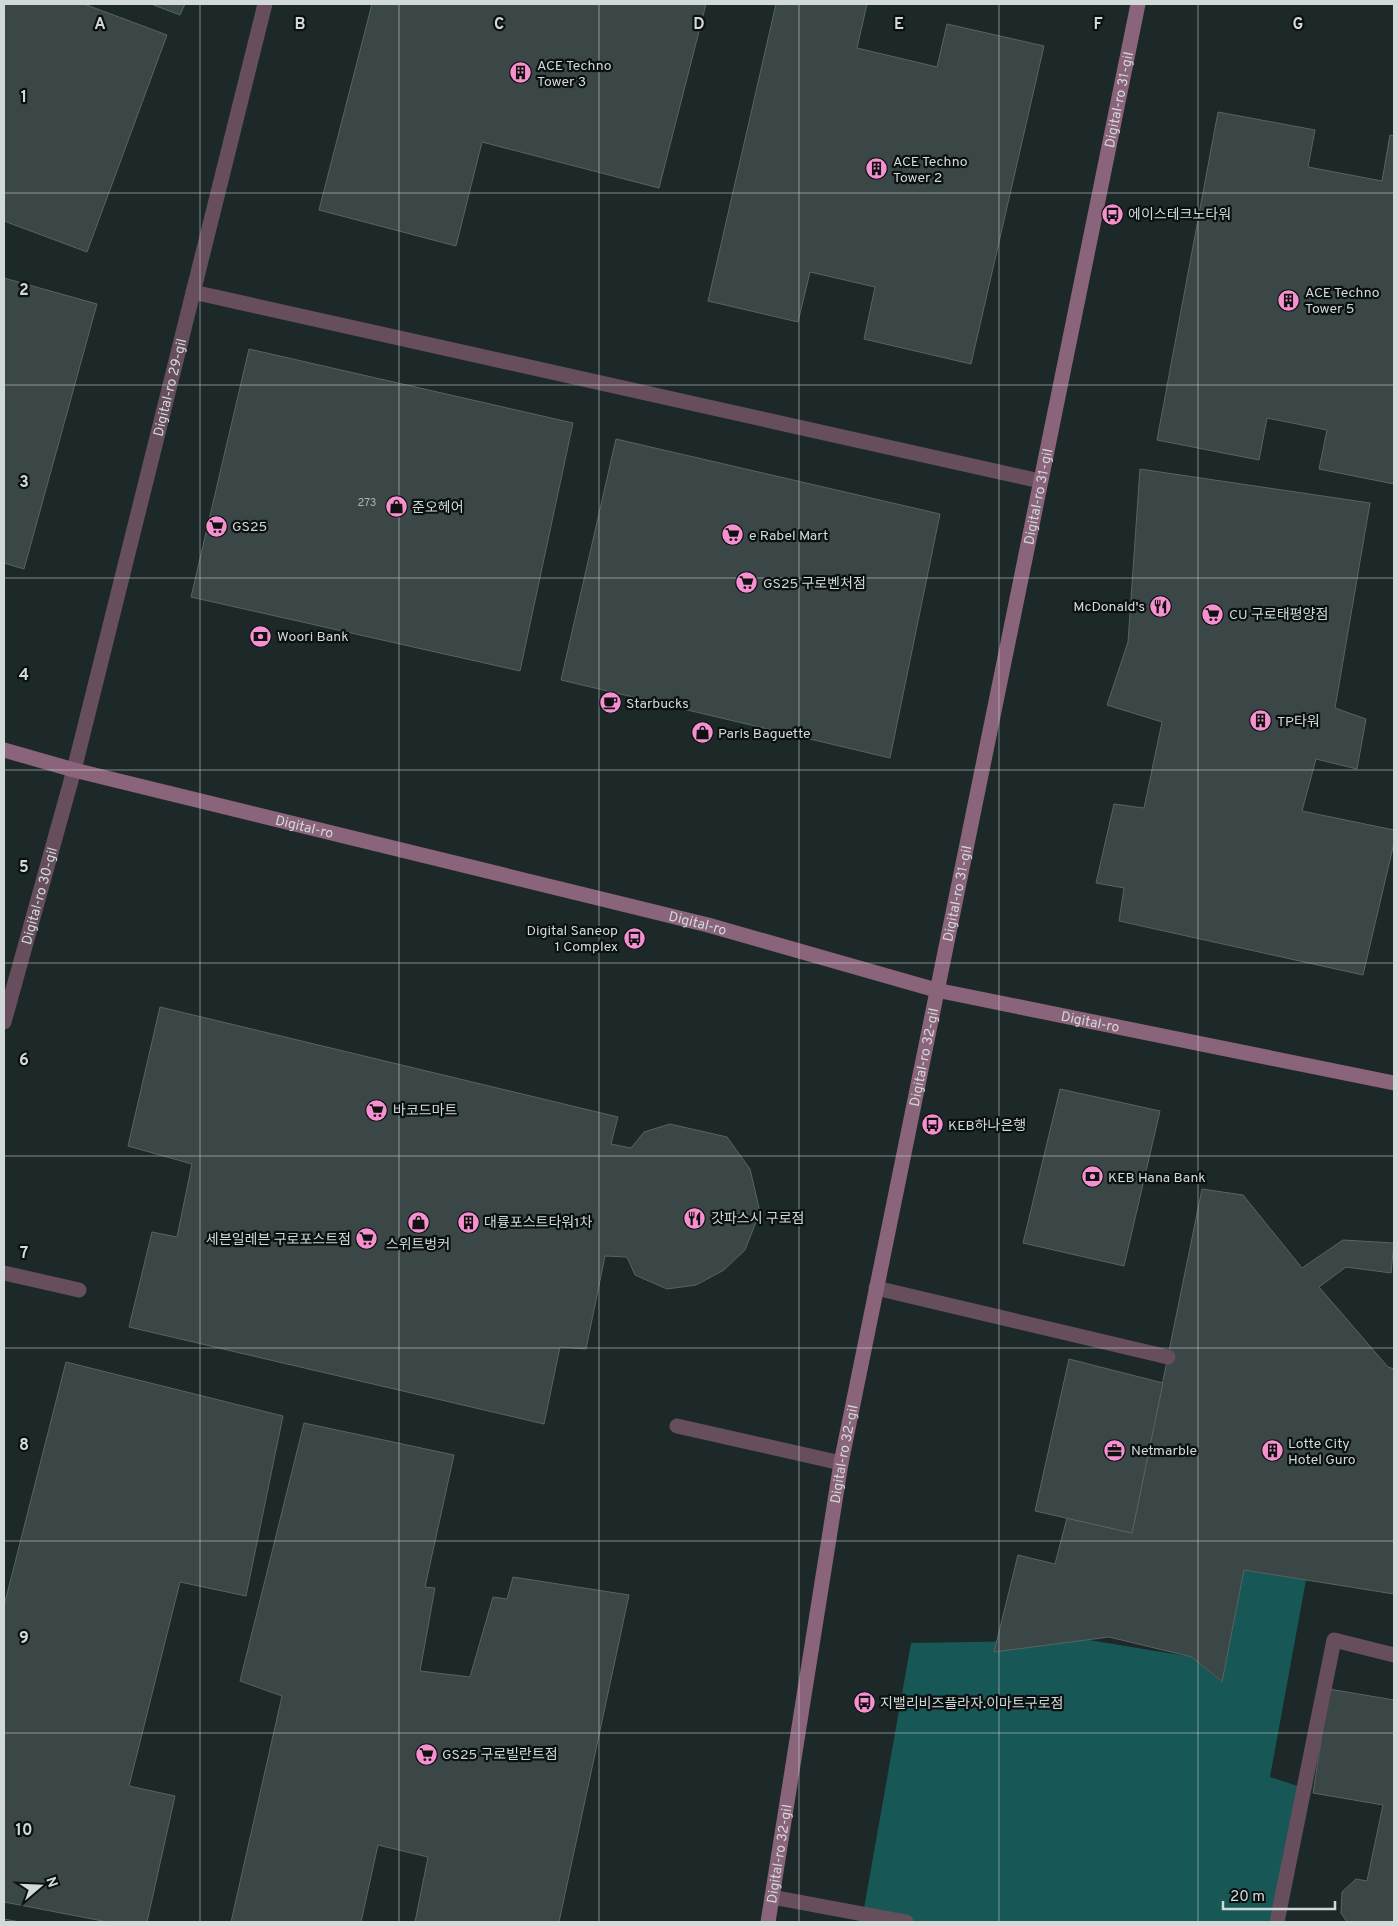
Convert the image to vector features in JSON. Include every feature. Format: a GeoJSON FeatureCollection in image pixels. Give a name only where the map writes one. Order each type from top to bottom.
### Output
{"type":"FeatureCollection","features":[{"type":"Feature","properties":{"kind":"street","name":"Digital-ro 29-gil"},"geometry":{"type":"LineString","coordinates":[[74,770],[265,4]]}},
{"type":"Feature","properties":{"kind":"street","name":"Digital-ro 31-gil"},"geometry":{"type":"LineString","coordinates":[[936,990],[1138,4]]}},
{"type":"Feature","properties":{"kind":"street"},"geometry":{"type":"LineString","coordinates":[[193,292],[1040,481]]}},
{"type":"Feature","properties":{"kind":"street","name":"Digital-ro"},"geometry":{"type":"LineString","coordinates":[[4,750],[74,770],[708,925],[936,990],[1394,1083]]}},
{"type":"Feature","properties":{"kind":"street","name":"Digital-ro 30-gil"},"geometry":{"type":"LineString","coordinates":[[4,1022],[74,770]]}},
{"type":"Feature","properties":{"kind":"street","name":"Digital-ro 32-gil"},"geometry":{"type":"LineString","coordinates":[[768,1922],[841,1463],[936,990]]}},
{"type":"Feature","properties":{"kind":"street"},"geometry":{"type":"LineString","coordinates":[[4,1273],[79,1290]]}},
{"type":"Feature","properties":{"kind":"street"},"geometry":{"type":"LineString","coordinates":[[876,1288],[1168,1357]]}},
{"type":"Feature","properties":{"kind":"street"},"geometry":{"type":"LineString","coordinates":[[677,1426],[841,1463]]}},
{"type":"Feature","properties":{"kind":"street"},"geometry":{"type":"LineString","coordinates":[[1277,1922],[1334,1640],[1394,1654]]}},
{"type":"Feature","properties":{"kind":"street"},"geometry":{"type":"LineString","coordinates":[[772,1897],[906,1922]]}},
{"type":"Feature","properties":{"kind":"shaded area"},"geometry":{"type":"Polygon","coordinates":[[[1244,1570],[1306,1580],[1270,1777],[1304,1788],[1277,1922],[906,1922],[863,1914],[911,1643],[1089,1640],[1192,1657],[1221,1682],[1244,1570]]]}},
{"type":"Feature","properties":{"kind":"building"},"geometry":{"type":"Polygon","coordinates":[[[4,4],[84,4],[167,35],[87,252],[4,221],[4,4]]]}},
{"type":"Feature","properties":{"kind":"building"},"geometry":{"type":"Polygon","coordinates":[[[151,4],[185,4],[180,15],[151,4]]]}},
{"type":"Feature","properties":{"kind":"building","name":"ACE Techno Tower 3"},"geometry":{"type":"Polygon","coordinates":[[[372,4],[706,4],[659,188],[482,142],[456,246],[319,210],[372,4]]]}},
{"type":"Feature","properties":{"kind":"building","name":"ACE Techno Tower 2"},"geometry":{"type":"Polygon","coordinates":[[[776,4],[867,4],[857,48],[937,67],[947,24],[1044,46],[971,364],[864,339],[875,287],[810,272],[798,322],[708,301],[776,4]]]}},
{"type":"Feature","properties":{"kind":"building","name":"ACE Techno Tower 5"},"geometry":{"type":"Polygon","coordinates":[[[1218,112],[1315,130],[1308,167],[1382,181],[1390,135],[1394,136],[1394,484],[1319,469],[1327,430],[1267,418],[1259,460],[1157,440],[1218,112]]]}},
{"type":"Feature","properties":{"kind":"building"},"geometry":{"type":"Polygon","coordinates":[[[4,278],[97,304],[24,569],[4,563],[4,278]]]}},
{"type":"Feature","properties":{"kind":"building"},"geometry":{"type":"Polygon","coordinates":[[[249,349],[573,423],[520,671],[191,597],[249,349]]]}},
{"type":"Feature","properties":{"kind":"building"},"geometry":{"type":"Polygon","coordinates":[[[616,439],[940,514],[890,758],[561,680],[616,439]]]}},
{"type":"Feature","properties":{"kind":"building","name":"TP타워"},"geometry":{"type":"Polygon","coordinates":[[[1140,469],[1370,503],[1335,708],[1366,719],[1357,769],[1316,759],[1302,811],[1394,830],[1394,843],[1363,975],[1119,921],[1124,888],[1096,883],[1114,804],[1144,808],[1162,722],[1107,705],[1128,642],[1140,469]]]}},
{"type":"Feature","properties":{"kind":"building","name":"대륭포스트타워1차"},"geometry":{"type":"Polygon","coordinates":[[[160,1007],[618,1117],[611,1144],[631,1148],[644,1132],[670,1124],[727,1137],[750,1169],[760,1212],[745,1250],[724,1270],[696,1285],[667,1289],[635,1275],[627,1257],[605,1256],[586,1349],[560,1347],[544,1424],[129,1327],[152,1232],[177,1237],[192,1164],[128,1146],[160,1007]]]}},
{"type":"Feature","properties":{"kind":"building","name":"KEB Hana Bank"},"geometry":{"type":"Polygon","coordinates":[[[1060,1089],[1160,1111],[1124,1266],[1023,1243],[1060,1089]]]}},
{"type":"Feature","properties":{"kind":"building","name":"Lotte City Hotel Guro"},"geometry":{"type":"Polygon","coordinates":[[[1202,1189],[1243,1195],[1302,1268],[1343,1240],[1394,1243],[1391,1273],[1346,1267],[1319,1287],[1388,1367],[1394,1369],[1394,1594],[1244,1570],[1222,1682],[1192,1657],[1109,1637],[994,1652],[1018,1555],[1055,1564],[1067,1518],[1132,1533],[1202,1189]]]}},
{"type":"Feature","properties":{"kind":"building"},"geometry":{"type":"Polygon","coordinates":[[[1069,1359],[1163,1383],[1132,1533],[1035,1511],[1069,1359]]]}},
{"type":"Feature","properties":{"kind":"building"},"geometry":{"type":"Polygon","coordinates":[[[66,1362],[283,1416],[246,1596],[180,1582],[129,1786],[175,1796],[147,1922],[108,1922],[4,1902],[4,1606],[66,1362]]]}},
{"type":"Feature","properties":{"kind":"building"},"geometry":{"type":"Polygon","coordinates":[[[304,1423],[454,1455],[425,1587],[435,1588],[420,1671],[470,1677],[493,1597],[507,1599],[513,1577],[629,1595],[559,1922],[415,1922],[428,1857],[378,1845],[361,1922],[231,1922],[282,1696],[240,1681],[304,1423]]]}},
{"type":"Feature","properties":{"kind":"building"},"geometry":{"type":"Polygon","coordinates":[[[1329,1689],[1394,1700],[1394,1922],[1347,1922],[1341,1913],[1342,1892],[1356,1879],[1367,1881],[1383,1805],[1313,1793],[1329,1689]]]}},
{"type":"Feature","properties":{"kind":"building"},"geometry":{"type":"Polygon","coordinates":[[[4,1919],[20,1922],[4,1922],[4,1919]]]}},
{"type":"Feature","properties":{"kind":"place","name":"ACE Techno Tower 3"},"geometry":{"type":"Point","coordinates":[521,73]}},
{"type":"Feature","properties":{"kind":"place","name":"ACE Techno Tower 2"},"geometry":{"type":"Point","coordinates":[877,169]}},
{"type":"Feature","properties":{"kind":"place","name":"에이스테크노타워"},"geometry":{"type":"Point","coordinates":[1112,214]}},
{"type":"Feature","properties":{"kind":"place","name":"ACE Techno Tower 5"},"geometry":{"type":"Point","coordinates":[1289,300]}},
{"type":"Feature","properties":{"kind":"place","name":"준오헤어"},"geometry":{"type":"Point","coordinates":[396,507]}},
{"type":"Feature","properties":{"kind":"place","name":"GS25"},"geometry":{"type":"Point","coordinates":[216,526]}},
{"type":"Feature","properties":{"kind":"place","name":"e Rabel Mart"},"geometry":{"type":"Point","coordinates":[733,535]}},
{"type":"Feature","properties":{"kind":"place","name":"GS25 구로벤처점"},"geometry":{"type":"Point","coordinates":[747,583]}},
{"type":"Feature","properties":{"kind":"place","name":"McDonald's"},"geometry":{"type":"Point","coordinates":[1161,606]}},
{"type":"Feature","properties":{"kind":"place","name":"CU 구로태평양점"},"geometry":{"type":"Point","coordinates":[1213,614]}},
{"type":"Feature","properties":{"kind":"place","name":"Woori Bank"},"geometry":{"type":"Point","coordinates":[261,636]}},
{"type":"Feature","properties":{"kind":"place","name":"Starbucks"},"geometry":{"type":"Point","coordinates":[610,703]}},
{"type":"Feature","properties":{"kind":"place","name":"TP타워"},"geometry":{"type":"Point","coordinates":[1261,721]}},
{"type":"Feature","properties":{"kind":"place","name":"Paris Baguette"},"geometry":{"type":"Point","coordinates":[702,733]}},
{"type":"Feature","properties":{"kind":"place","name":"Digital Saneop 1 Complex"},"geometry":{"type":"Point","coordinates":[634,938]}},
{"type":"Feature","properties":{"kind":"place","name":"바코드마트"},"geometry":{"type":"Point","coordinates":[377,1110]}},
{"type":"Feature","properties":{"kind":"place","name":"KEB하나은행"},"geometry":{"type":"Point","coordinates":[932,1125]}},
{"type":"Feature","properties":{"kind":"place","name":"KEB Hana Bank"},"geometry":{"type":"Point","coordinates":[1092,1177]}},
{"type":"Feature","properties":{"kind":"place","name":"갓파스시 구로점"},"geometry":{"type":"Point","coordinates":[695,1218]}},
{"type":"Feature","properties":{"kind":"place","name":"스위트벙커"},"geometry":{"type":"Point","coordinates":[418,1222]}},
{"type":"Feature","properties":{"kind":"place","name":"대륭포스트타워1차"},"geometry":{"type":"Point","coordinates":[468,1222]}},
{"type":"Feature","properties":{"kind":"place","name":"세븐일레븐 구로포스트점"},"geometry":{"type":"Point","coordinates":[367,1239]}},
{"type":"Feature","properties":{"kind":"place","name":"Netmarble"},"geometry":{"type":"Point","coordinates":[1115,1450]}},
{"type":"Feature","properties":{"kind":"place","name":"Lotte City Hotel Guro"},"geometry":{"type":"Point","coordinates":[1272,1451]}},
{"type":"Feature","properties":{"kind":"place","name":"지밸리비즈플라자.이마트구로점"},"geometry":{"type":"Point","coordinates":[864,1703]}},
{"type":"Feature","properties":{"kind":"place","name":"GS25 구로빌란트점"},"geometry":{"type":"Point","coordinates":[426,1754]}}]}
